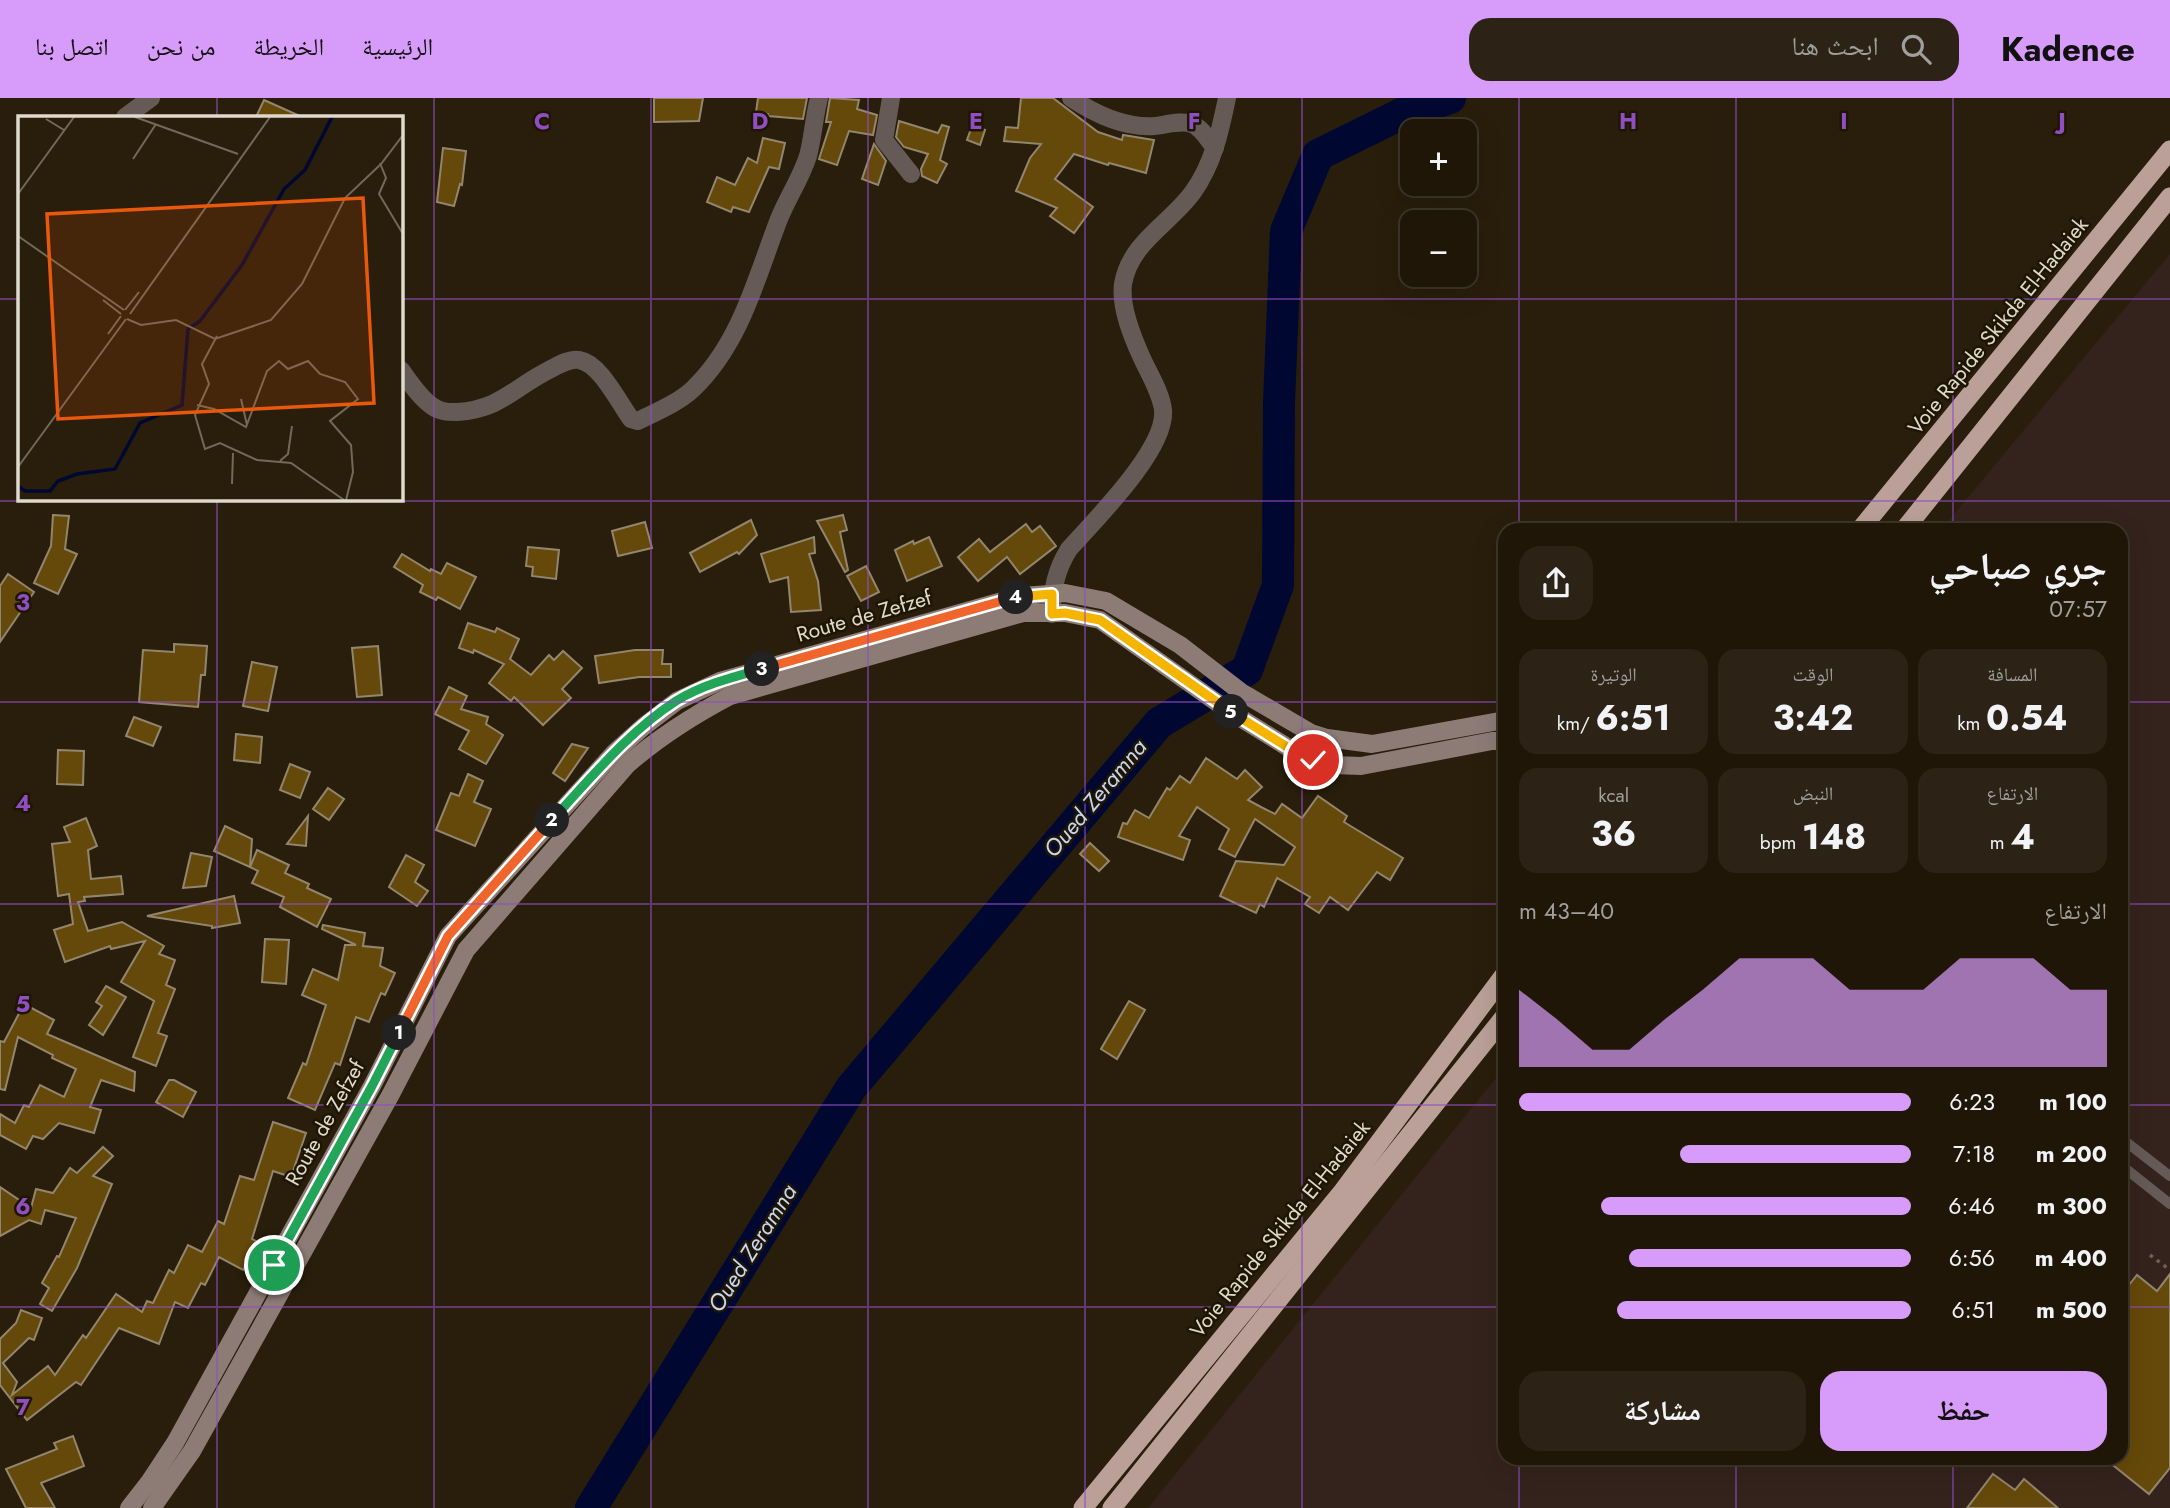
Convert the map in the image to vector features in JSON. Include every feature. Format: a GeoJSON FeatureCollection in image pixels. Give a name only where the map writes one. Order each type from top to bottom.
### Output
{"type":"FeatureCollection","features":[{"type":"Feature","properties":{"kind":"highway","name":"Voie Rapide Skikda El-Hadaiek"},"geometry":{"type":"LineString","coordinates":[[1866,523],[2170,150]]}},
{"type":"Feature","properties":{"kind":"highway"},"geometry":{"type":"LineString","coordinates":[[1910,523],[2170,197]]}},
{"type":"Feature","properties":{"kind":"highway","name":"Voie Rapide Skikda El-Hadaiek"},"geometry":{"type":"LineString","coordinates":[[1083,1508],[1343,1191],[1498,983]]}},
{"type":"Feature","properties":{"kind":"highway","name":"Voie Rapide Skikda El-Hadaiek"},"geometry":{"type":"LineString","coordinates":[[1112,1508],[1498,1025]]}},
{"type":"Feature","properties":{"kind":"main road","name":"Route de Zefzef"},"geometry":{"type":"LineString","coordinates":[[129,1508],[150,1481],[194,1407],[372,1086],[448,936],[614,753],[677,701],[720,681],[1020,596],[1065,593],[1106,601],[1180,645],[1241,692],[1311,733],[1343,742],[1372,744],[1498,721]]}},
{"type":"Feature","properties":{"kind":"main road","name":"Route de Zefzef"},"geometry":{"type":"LineString","coordinates":[[152,1508],[192,1451],[391,1094],[466,950],[627,765],[688,718],[730,696],[1023,613],[1065,613],[1100,620],[1226,709],[1297,753],[1333,765],[1362,766],[1498,741]]}},
{"type":"Feature","properties":{"kind":"street"},"geometry":{"type":"LineString","coordinates":[[126,116],[151,98]]}},
{"type":"Feature","properties":{"kind":"street"},"geometry":{"type":"LineString","coordinates":[[402,371],[419,395],[433,407],[447,412],[478,410],[500,401],[535,377],[565,362],[579,359],[592,367],[606,382],[631,419],[638,421],[692,390],[724,352],[747,307],[780,218],[801,175],[819,98]]}},
{"type":"Feature","properties":{"kind":"street"},"geometry":{"type":"LineString","coordinates":[[891,98],[884,140],[911,174]]}},
{"type":"Feature","properties":{"kind":"street"},"geometry":{"type":"LineString","coordinates":[[1071,98],[1097,115],[1130,125],[1151,127],[1189,123],[1199,128],[1215,148]]}},
{"type":"Feature","properties":{"kind":"street"},"geometry":{"type":"LineString","coordinates":[[1052,614],[1052,594],[1060,564],[1069,549],[1139,468],[1161,428],[1163,411],[1135,343],[1126,312],[1123,285],[1132,259],[1148,236],[1178,211],[1194,191],[1210,163],[1227,98]]}},
{"type":"Feature","properties":{"kind":"lane"},"geometry":{"type":"LineString","coordinates":[[2128,1143],[2170,1176]]}},
{"type":"Feature","properties":{"kind":"lane"},"geometry":{"type":"LineString","coordinates":[[2128,1171],[2170,1204]]}},
{"type":"Feature","properties":{"kind":"path"},"geometry":{"type":"LineString","coordinates":[[2150,1255],[2170,1270]]}},
{"type":"Feature","properties":{"kind":"shaded area"},"geometry":{"type":"Polygon","coordinates":[[[2170,254],[2170,1508],[1148,1508],[1498,1076],[1498,1465],[2128,1465],[2128,523],[1947,523],[2170,254]]]}},
{"type":"Feature","properties":{"kind":"building"},"geometry":{"type":"Polygon","coordinates":[[[654,98],[703,98],[699,121],[654,122],[654,98]]]}},
{"type":"Feature","properties":{"kind":"building"},"geometry":{"type":"Polygon","coordinates":[[[758,98],[807,98],[803,119],[768,116],[756,112],[758,98]]]}},
{"type":"Feature","properties":{"kind":"building"},"geometry":{"type":"Polygon","coordinates":[[[830,98],[859,100],[857,109],[877,115],[873,135],[849,131],[837,165],[819,159],[831,122],[826,122],[830,98]]]}},
{"type":"Feature","properties":{"kind":"building"},"geometry":{"type":"Polygon","coordinates":[[[1021,98],[1053,98],[1098,132],[1122,140],[1123,135],[1154,140],[1146,173],[1074,154],[1055,179],[1093,207],[1074,233],[1050,216],[1057,208],[1016,191],[1030,158],[1041,144],[1004,141],[1006,127],[1018,128],[1021,98]]]}},
{"type":"Feature","properties":{"kind":"building"},"geometry":{"type":"Polygon","coordinates":[[[264,100],[300,116],[256,116],[264,100]]]}},
{"type":"Feature","properties":{"kind":"building"},"geometry":{"type":"Polygon","coordinates":[[[899,121],[938,133],[942,125],[949,127],[940,160],[947,164],[937,183],[922,176],[921,169],[928,154],[904,147],[896,137],[899,121]]]}},
{"type":"Feature","properties":{"kind":"building"},"geometry":{"type":"Polygon","coordinates":[[[972,126],[985,130],[980,145],[967,140],[972,126]]]}},
{"type":"Feature","properties":{"kind":"building"},"geometry":{"type":"Polygon","coordinates":[[[763,138],[785,143],[779,169],[769,167],[749,212],[733,207],[731,212],[707,202],[717,177],[735,185],[748,158],[757,163],[763,138]]]}},
{"type":"Feature","properties":{"kind":"building"},"geometry":{"type":"Polygon","coordinates":[[[874,144],[886,161],[878,185],[862,179],[874,144]]]}},
{"type":"Feature","properties":{"kind":"building"},"geometry":{"type":"Polygon","coordinates":[[[443,148],[466,151],[462,185],[460,184],[454,206],[437,202],[443,148]]]}},
{"type":"Feature","properties":{"kind":"building"},"geometry":{"type":"Polygon","coordinates":[[[53,515],[69,516],[65,549],[77,554],[58,594],[34,583],[51,546],[53,515]]]}},
{"type":"Feature","properties":{"kind":"building"},"geometry":{"type":"Polygon","coordinates":[[[843,515],[847,530],[840,532],[848,570],[845,572],[817,521],[843,515]]]}},
{"type":"Feature","properties":{"kind":"building"},"geometry":{"type":"Polygon","coordinates":[[[751,520],[757,535],[739,554],[737,552],[700,572],[690,553],[751,520]]]}},
{"type":"Feature","properties":{"kind":"building"},"geometry":{"type":"Polygon","coordinates":[[[645,522],[652,548],[618,556],[612,531],[645,522]]]}},
{"type":"Feature","properties":{"kind":"building"},"geometry":{"type":"Polygon","coordinates":[[[1026,524],[1032,532],[1040,526],[1056,546],[1020,574],[1007,557],[978,581],[958,557],[979,539],[990,552],[1026,524]]]}},
{"type":"Feature","properties":{"kind":"building"},"geometry":{"type":"Polygon","coordinates":[[[814,537],[815,553],[809,554],[818,581],[821,610],[791,612],[788,577],[770,582],[761,554],[814,537]]]}},
{"type":"Feature","properties":{"kind":"building"},"geometry":{"type":"Polygon","coordinates":[[[929,537],[942,566],[907,581],[895,550],[929,537]]]}},
{"type":"Feature","properties":{"kind":"building"},"geometry":{"type":"Polygon","coordinates":[[[528,547],[559,550],[556,579],[532,576],[533,567],[526,566],[528,547]]]}},
{"type":"Feature","properties":{"kind":"building"},"geometry":{"type":"Polygon","coordinates":[[[402,554],[430,571],[431,569],[441,574],[447,563],[476,577],[460,609],[438,597],[436,600],[420,592],[423,585],[394,567],[402,554]]]}},
{"type":"Feature","properties":{"kind":"building"},"geometry":{"type":"Polygon","coordinates":[[[866,566],[879,592],[861,601],[847,576],[866,566]]]}},
{"type":"Feature","properties":{"kind":"building"},"geometry":{"type":"Polygon","coordinates":[[[8,574],[34,592],[0,642],[0,586],[8,574]]]}},
{"type":"Feature","properties":{"kind":"building"},"geometry":{"type":"Polygon","coordinates":[[[468,623],[495,632],[497,628],[519,639],[510,659],[531,675],[549,655],[554,660],[563,651],[582,668],[562,689],[571,698],[543,725],[514,697],[511,701],[489,683],[504,664],[474,650],[473,653],[459,648],[468,623]]]}},
{"type":"Feature","properties":{"kind":"building"},"geometry":{"type":"Polygon","coordinates":[[[174,644],[207,646],[205,675],[201,675],[198,707],[139,702],[143,650],[174,652],[174,644]]]}},
{"type":"Feature","properties":{"kind":"building"},"geometry":{"type":"Polygon","coordinates":[[[378,646],[382,695],[357,697],[352,648],[378,646]]]}},
{"type":"Feature","properties":{"kind":"building"},"geometry":{"type":"Polygon","coordinates":[[[635,650],[663,650],[662,664],[671,664],[671,677],[639,677],[599,683],[595,656],[635,650]]]}},
{"type":"Feature","properties":{"kind":"building"},"geometry":{"type":"Polygon","coordinates":[[[252,662],[277,667],[268,711],[243,706],[252,662]]]}},
{"type":"Feature","properties":{"kind":"building"},"geometry":{"type":"Polygon","coordinates":[[[449,687],[467,696],[461,709],[488,717],[486,724],[503,735],[486,764],[459,749],[469,731],[435,714],[449,687]]]}},
{"type":"Feature","properties":{"kind":"building"},"geometry":{"type":"Polygon","coordinates":[[[134,717],[161,727],[153,746],[126,736],[134,717]]]}},
{"type":"Feature","properties":{"kind":"building"},"geometry":{"type":"Polygon","coordinates":[[[236,734],[262,737],[260,763],[234,760],[236,734]]]}},
{"type":"Feature","properties":{"kind":"building"},"geometry":{"type":"Polygon","coordinates":[[[572,744],[588,748],[565,781],[553,773],[572,744]]]}},
{"type":"Feature","properties":{"kind":"building"},"geometry":{"type":"Polygon","coordinates":[[[58,750],[84,751],[83,785],[57,784],[58,750]]]}},
{"type":"Feature","properties":{"kind":"building"},"geometry":{"type":"Polygon","coordinates":[[[1206,758],[1237,779],[1245,770],[1262,787],[1248,800],[1261,807],[1275,814],[1282,804],[1302,818],[1318,796],[1347,816],[1344,822],[1403,858],[1390,880],[1377,872],[1348,910],[1330,897],[1319,913],[1305,904],[1310,897],[1277,878],[1264,907],[1260,904],[1256,913],[1220,896],[1236,861],[1284,865],[1295,847],[1255,819],[1235,857],[1219,849],[1229,829],[1197,807],[1179,836],[1190,840],[1183,860],[1118,837],[1123,823],[1127,824],[1135,810],[1149,818],[1167,788],[1170,790],[1180,776],[1190,783],[1206,758]]]}},
{"type":"Feature","properties":{"kind":"building"},"geometry":{"type":"Polygon","coordinates":[[[290,764],[310,772],[300,798],[280,790],[290,764]]]}},
{"type":"Feature","properties":{"kind":"building"},"geometry":{"type":"Polygon","coordinates":[[[468,774],[483,781],[474,802],[491,809],[475,846],[436,830],[451,793],[459,796],[468,774]]]}},
{"type":"Feature","properties":{"kind":"building"},"geometry":{"type":"Polygon","coordinates":[[[328,788],[344,799],[329,820],[313,809],[328,788]]]}},
{"type":"Feature","properties":{"kind":"building"},"geometry":{"type":"Polygon","coordinates":[[[308,816],[306,846],[287,844],[308,816]]]}},
{"type":"Feature","properties":{"kind":"building"},"geometry":{"type":"Polygon","coordinates":[[[86,818],[97,846],[88,850],[91,879],[121,876],[123,894],[84,897],[85,901],[78,902],[88,931],[122,922],[164,946],[159,954],[175,960],[166,985],[175,989],[158,1033],[167,1036],[156,1066],[133,1057],[154,1001],[121,982],[145,941],[111,949],[110,946],[65,962],[54,930],[73,924],[69,894],[58,896],[52,844],[70,842],[64,827],[86,818]]]}},
{"type":"Feature","properties":{"kind":"building"},"geometry":{"type":"Polygon","coordinates":[[[225,826],[252,839],[250,867],[214,851],[225,826]]]}},
{"type":"Feature","properties":{"kind":"building"},"geometry":{"type":"Polygon","coordinates":[[[1090,843],[1109,861],[1099,871],[1080,854],[1090,843]]]}},
{"type":"Feature","properties":{"kind":"building"},"geometry":{"type":"Polygon","coordinates":[[[257,850],[289,865],[285,873],[309,884],[307,888],[331,899],[317,927],[280,907],[284,897],[252,883],[258,871],[250,867],[257,850]]]}},
{"type":"Feature","properties":{"kind":"building"},"geometry":{"type":"Polygon","coordinates":[[[191,853],[212,857],[206,886],[183,888],[191,853]]]}},
{"type":"Feature","properties":{"kind":"building"},"geometry":{"type":"Polygon","coordinates":[[[406,855],[424,865],[415,882],[428,891],[417,906],[389,887],[406,855]]]}},
{"type":"Feature","properties":{"kind":"building"},"geometry":{"type":"Polygon","coordinates":[[[234,896],[240,923],[212,928],[147,916],[234,896]]]}},
{"type":"Feature","properties":{"kind":"building"},"geometry":{"type":"Polygon","coordinates":[[[323,925],[365,933],[363,946],[383,948],[380,966],[395,973],[385,995],[381,993],[369,1022],[356,1017],[340,1065],[335,1063],[315,1110],[288,1098],[303,1063],[306,1065],[326,1005],[302,995],[313,969],[338,980],[345,945],[356,945],[322,929],[323,925]]]}},
{"type":"Feature","properties":{"kind":"building"},"geometry":{"type":"Polygon","coordinates":[[[265,939],[289,940],[286,984],[262,982],[265,939]]]}},
{"type":"Feature","properties":{"kind":"building"},"geometry":{"type":"Polygon","coordinates":[[[106,986],[126,997],[103,1035],[89,1025],[102,1006],[96,1002],[106,986]]]}},
{"type":"Feature","properties":{"kind":"building"},"geometry":{"type":"Polygon","coordinates":[[[1129,1001],[1145,1010],[1117,1059],[1101,1049],[1129,1001]]]}},
{"type":"Feature","properties":{"kind":"building"},"geometry":{"type":"Polygon","coordinates":[[[24,1004],[54,1020],[47,1034],[135,1072],[134,1091],[101,1080],[90,1107],[101,1110],[94,1133],[59,1123],[43,1139],[33,1136],[26,1149],[0,1135],[0,1114],[15,1123],[24,1105],[29,1107],[40,1085],[64,1097],[76,1069],[18,1037],[5,1090],[0,1089],[0,1041],[4,1042],[24,1004]]]}},
{"type":"Feature","properties":{"kind":"building"},"geometry":{"type":"Polygon","coordinates":[[[169,1080],[196,1092],[183,1117],[156,1102],[169,1080]]]}},
{"type":"Feature","properties":{"kind":"building"},"geometry":{"type":"Polygon","coordinates":[[[273,1122],[306,1133],[291,1177],[273,1171],[252,1239],[258,1242],[243,1270],[219,1257],[205,1285],[201,1283],[188,1308],[175,1302],[159,1344],[119,1328],[81,1385],[76,1382],[27,1420],[0,1385],[0,1339],[16,1323],[21,1310],[42,1318],[34,1340],[29,1338],[3,1363],[17,1382],[12,1395],[48,1366],[55,1375],[83,1335],[86,1338],[116,1294],[142,1312],[147,1301],[153,1303],[169,1270],[174,1273],[188,1245],[202,1252],[218,1221],[224,1224],[240,1176],[254,1180],[273,1122]]]}},
{"type":"Feature","properties":{"kind":"building"},"geometry":{"type":"Polygon","coordinates":[[[103,1147],[113,1156],[93,1176],[112,1184],[77,1268],[52,1311],[40,1304],[49,1288],[42,1283],[57,1256],[59,1257],[76,1218],[45,1210],[41,1224],[29,1220],[0,1236],[0,1187],[31,1208],[36,1189],[53,1193],[70,1168],[77,1173],[103,1147]]]}},
{"type":"Feature","properties":{"kind":"building"},"geometry":{"type":"Polygon","coordinates":[[[2170,1274],[2170,1468],[2149,1494],[2113,1465],[2128,1465],[2128,1286],[2137,1275],[2157,1291],[2170,1274]]]}},
{"type":"Feature","properties":{"kind":"building"},"geometry":{"type":"Polygon","coordinates":[[[73,1436],[84,1466],[41,1483],[55,1508],[26,1508],[6,1469],[57,1449],[54,1443],[73,1436]]]}},
{"type":"Feature","properties":{"kind":"building"},"geometry":{"type":"Polygon","coordinates":[[[1993,1474],[2015,1490],[2024,1479],[2058,1508],[1967,1508],[1993,1474]]]}},
{"type":"Feature","properties":{"kind":"waterway","name":"Oued Zeramna"},"geometry":{"type":"LineString","coordinates":[[591,1508],[851,1088],[1159,723],[1247,670],[1278,585],[1279,402],[1286,231],[1318,155],[1401,114],[1450,98]]}},
{"type":"Feature","properties":{"kind":"route"},"geometry":{"type":"LineString","coordinates":[[274,1265],[372,1086],[448,936],[614,753],[677,701],[720,681],[1020,596],[1052,594],[1052,614],[1065,613],[1100,620],[1226,709],[1313,760]]}}]}
